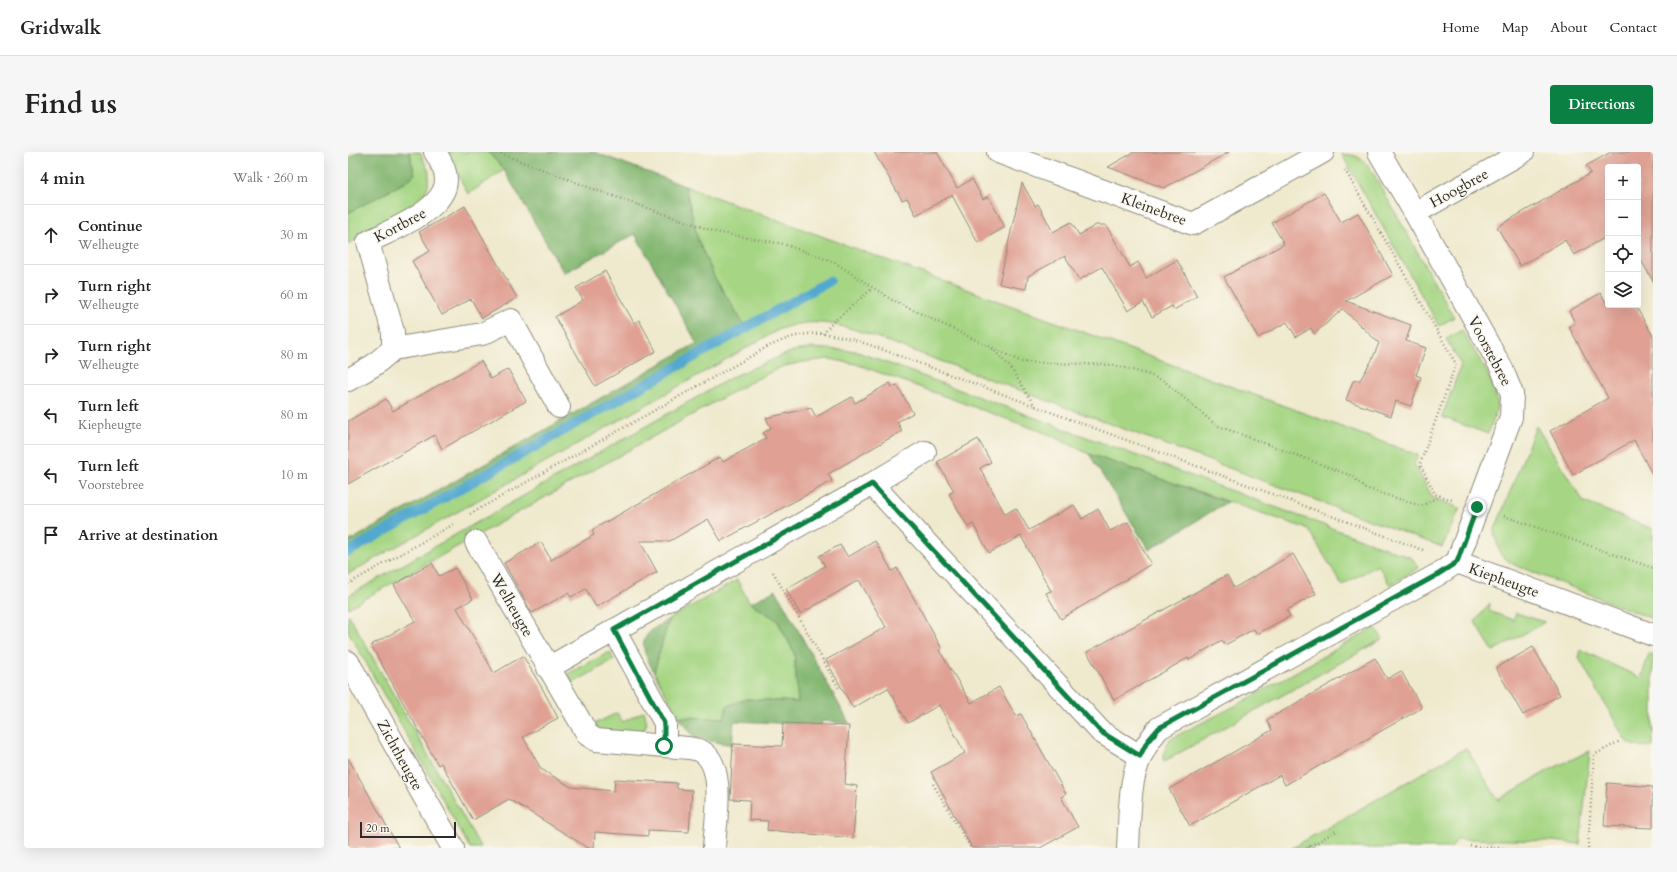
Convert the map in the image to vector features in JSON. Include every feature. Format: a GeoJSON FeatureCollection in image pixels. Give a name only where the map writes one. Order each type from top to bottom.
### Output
{"type":"FeatureCollection","features":[{"type":"Feature","properties":{"kind":"street","name":"Kortbree"},"geometry":{"type":"LineString","coordinates":[[393,349],[393,332],[368,242],[432,207],[442,196],[446,180],[442,165],[435,152]]}},
{"type":"Feature","properties":{"kind":"street","name":"Kleinebree"},"geometry":{"type":"LineString","coordinates":[[998,152],[1193,224],[1323,152]]}},
{"type":"Feature","properties":{"kind":"street","name":"Voorstebree"},"geometry":{"type":"LineString","coordinates":[[1379,152],[1415,213],[1502,369],[1512,394],[1511,417],[1457,562]]}},
{"type":"Feature","properties":{"kind":"street","name":"Hoogbree"},"geometry":{"type":"LineString","coordinates":[[1415,213],[1523,152]]}},
{"type":"Feature","properties":{"kind":"street"},"geometry":{"type":"LineString","coordinates":[[348,380],[374,365],[393,349],[482,334],[511,320],[559,407]]}},
{"type":"Feature","properties":{"kind":"street"},"geometry":{"type":"LineString","coordinates":[[548,668],[872,484],[925,452]]}},
{"type":"Feature","properties":{"kind":"street"},"geometry":{"type":"LineString","coordinates":[[872,484],[1101,732],[1140,756]]}},
{"type":"Feature","properties":{"kind":"street","name":"Welheugte"},"geometry":{"type":"LineString","coordinates":[[476,542],[588,735],[596,740],[701,751],[713,762],[718,778],[714,848]]}},
{"type":"Feature","properties":{"kind":"street","name":"Kiepheugte"},"geometry":{"type":"LineString","coordinates":[[1128,848],[1132,777],[1147,742],[1159,728],[1437,575],[1457,562],[1653,635]]}},
{"type":"Feature","properties":{"kind":"street"},"geometry":{"type":"LineString","coordinates":[[614,630],[664,723],[664,746]]}},
{"type":"Feature","properties":{"kind":"street","name":"Zichtheugte"},"geometry":{"type":"LineString","coordinates":[[348,662],[453,848]]}},
{"type":"Feature","properties":{"kind":"path"},"geometry":{"type":"LineString","coordinates":[[497,152],[596,190],[716,232],[783,244],[834,262],[892,300],[1022,362],[1114,365],[1147,374],[1164,381],[1216,425],[1352,476],[1365,488],[1421,506],[1440,496]]}},
{"type":"Feature","properties":{"kind":"path"},"geometry":{"type":"LineString","coordinates":[[1343,166],[1456,364],[1420,464],[1435,494],[1653,568]]}},
{"type":"Feature","properties":{"kind":"path"},"geometry":{"type":"LineString","coordinates":[[823,334],[834,321],[873,288]]}},
{"type":"Feature","properties":{"kind":"path"},"geometry":{"type":"LineString","coordinates":[[990,346],[1010,367],[1035,406]]}},
{"type":"Feature","properties":{"kind":"path"},"geometry":{"type":"LineString","coordinates":[[759,547],[840,690]]}},
{"type":"Feature","properties":{"kind":"path"},"geometry":{"type":"LineString","coordinates":[[1588,848],[1594,755],[1620,741]]}},
{"type":"Feature","properties":{"kind":"path"},"geometry":{"type":"LineString","coordinates":[[933,784],[971,848]]}},
{"type":"Feature","properties":{"kind":"path"},"geometry":{"type":"LineString","coordinates":[[1308,847],[1338,830]]}},
{"type":"Feature","properties":{"kind":"path"},"geometry":{"type":"LineString","coordinates":[[1470,846],[1503,848]]}},
{"type":"Feature","properties":{"kind":"path"},"geometry":{"type":"LineString","coordinates":[[1308,847],[1326,848]]}},
{"type":"Feature","properties":{"kind":"green space"},"geometry":{"type":"Polygon","coordinates":[[[358,152],[409,152],[415,174],[407,181],[348,213],[348,158],[358,152]]]}},
{"type":"Feature","properties":{"kind":"green space"},"geometry":{"type":"Polygon","coordinates":[[[409,152],[420,152],[429,172],[428,186],[423,197],[415,207],[348,244],[348,213],[407,181],[412,158],[409,152]]]}},
{"type":"Feature","properties":{"kind":"green space"},"geometry":{"type":"Polygon","coordinates":[[[446,152],[488,152],[504,170],[468,194],[446,152]]]}},
{"type":"Feature","properties":{"kind":"green space"},"geometry":{"type":"Polygon","coordinates":[[[488,152],[594,152],[685,186],[698,240],[715,278],[746,328],[348,552],[348,542],[697,343],[635,234],[564,273],[504,170],[488,152]]]}},
{"type":"Feature","properties":{"kind":"green space"},"geometry":{"type":"Polygon","coordinates":[[[1342,155],[1357,157],[1369,166],[1454,317],[1439,326],[1342,155]]]}},
{"type":"Feature","properties":{"kind":"green space"},"geometry":{"type":"Polygon","coordinates":[[[685,186],[1418,455],[1414,464],[1433,498],[1460,508],[1442,547],[865,333],[832,324],[811,323],[790,326],[778,330],[348,574],[348,552],[746,328],[715,278],[698,240],[685,186]]]}},
{"type":"Feature","properties":{"kind":"green space"},"geometry":{"type":"Polygon","coordinates":[[[1462,330],[1484,366],[1496,396],[1497,405],[1495,416],[1488,434],[1442,417],[1461,365],[1446,339],[1462,330]]]}},
{"type":"Feature","properties":{"kind":"green space"},"geometry":{"type":"Polygon","coordinates":[[[812,348],[855,351],[1412,558],[1419,568],[1390,585],[1378,565],[1342,585],[1308,529],[1089,454],[1048,434],[856,364],[829,359],[803,362],[781,367],[745,385],[348,608],[348,596],[734,376],[793,351],[812,348]]]}},
{"type":"Feature","properties":{"kind":"green space"},"geometry":{"type":"Polygon","coordinates":[[[1536,426],[1584,502],[1653,529],[1653,619],[1512,564],[1500,554],[1494,532],[1536,426]]]}},
{"type":"Feature","properties":{"kind":"green space"},"geometry":{"type":"Polygon","coordinates":[[[1089,454],[1227,502],[1149,550],[1089,454]]]}},
{"type":"Feature","properties":{"kind":"green space"},"geometry":{"type":"Polygon","coordinates":[[[737,580],[750,603],[777,620],[794,652],[798,702],[746,699],[724,718],[678,717],[654,672],[669,619],[737,580]]]}},
{"type":"Feature","properties":{"kind":"green space"},"geometry":{"type":"Polygon","coordinates":[[[776,590],[849,723],[822,721],[821,725],[734,721],[732,745],[695,738],[678,717],[724,718],[727,706],[746,699],[798,702],[794,652],[777,620],[750,603],[776,590]]]}},
{"type":"Feature","properties":{"kind":"green space"},"geometry":{"type":"Polygon","coordinates":[[[1490,603],[1489,611],[1513,620],[1516,613],[1545,622],[1493,651],[1475,622],[1490,603]]]}},
{"type":"Feature","properties":{"kind":"green space"},"geometry":{"type":"Polygon","coordinates":[[[348,614],[481,848],[470,848],[348,631],[348,614]]]}},
{"type":"Feature","properties":{"kind":"green space"},"geometry":{"type":"Polygon","coordinates":[[[669,619],[654,672],[645,653],[644,640],[652,630],[669,619]]]}},
{"type":"Feature","properties":{"kind":"green space"},"geometry":{"type":"Polygon","coordinates":[[[1375,627],[1383,639],[1163,762],[1165,749],[1170,739],[1237,705],[1375,627]]]}},
{"type":"Feature","properties":{"kind":"green space"},"geometry":{"type":"Polygon","coordinates":[[[1581,650],[1641,678],[1649,654],[1653,655],[1653,747],[1634,746],[1626,741],[1579,658],[1581,650]]]}},
{"type":"Feature","properties":{"kind":"green space"},"geometry":{"type":"Polygon","coordinates":[[[610,652],[614,660],[573,683],[567,674],[610,652]]]}},
{"type":"Feature","properties":{"kind":"green space"},"geometry":{"type":"Polygon","coordinates":[[[644,711],[647,723],[644,730],[631,733],[601,730],[594,724],[617,713],[623,722],[644,711]]]}},
{"type":"Feature","properties":{"kind":"green space"},"geometry":{"type":"Polygon","coordinates":[[[1466,748],[1498,800],[1549,770],[1590,751],[1580,844],[1553,841],[1457,839],[1451,848],[1292,848],[1466,748]]]}},
{"type":"Feature","properties":{"kind":"building"},"geometry":{"type":"Polygon","coordinates":[[[874,152],[937,152],[957,188],[972,179],[983,199],[988,196],[1005,227],[978,243],[952,195],[916,215],[907,198],[902,200],[874,152]]]}},
{"type":"Feature","properties":{"kind":"building"},"geometry":{"type":"Polygon","coordinates":[[[1134,152],[1229,152],[1164,188],[1108,167],[1134,152]]]}},
{"type":"Feature","properties":{"kind":"building"},"geometry":{"type":"Polygon","coordinates":[[[1611,152],[1653,152],[1653,281],[1641,260],[1641,164],[1605,164],[1605,238],[1574,255],[1565,240],[1520,266],[1497,227],[1591,173],[1586,166],[1611,152]]]}},
{"type":"Feature","properties":{"kind":"building"},"geometry":{"type":"Polygon","coordinates":[[[1022,183],[1035,206],[1038,204],[1053,232],[1071,222],[1079,235],[1096,225],[1106,225],[1130,267],[1138,262],[1146,278],[1177,260],[1197,296],[1174,310],[1172,306],[1152,317],[1143,302],[1128,311],[1102,267],[1079,280],[1065,256],[1028,276],[1026,289],[999,284],[1022,183]]]}},
{"type":"Feature","properties":{"kind":"building"},"geometry":{"type":"Polygon","coordinates":[[[1324,193],[1341,222],[1358,213],[1393,275],[1346,301],[1411,325],[1406,341],[1426,348],[1416,375],[1421,377],[1411,406],[1396,401],[1391,416],[1346,400],[1353,381],[1360,380],[1372,360],[1379,343],[1343,309],[1314,334],[1311,328],[1296,337],[1287,322],[1258,338],[1224,277],[1284,244],[1272,223],[1324,193]]]}},
{"type":"Feature","properties":{"kind":"building"},"geometry":{"type":"Polygon","coordinates":[[[465,206],[517,298],[482,318],[471,299],[442,315],[412,261],[430,251],[419,232],[465,206]]]}},
{"type":"Feature","properties":{"kind":"building"},"geometry":{"type":"Polygon","coordinates":[[[605,271],[634,323],[639,320],[656,351],[595,386],[555,317],[583,300],[576,288],[605,271]]]}},
{"type":"Feature","properties":{"kind":"building"},"geometry":{"type":"Polygon","coordinates":[[[1601,293],[1605,301],[1605,308],[1637,308],[1653,336],[1653,476],[1634,440],[1573,475],[1550,431],[1608,398],[1569,327],[1575,323],[1569,311],[1601,293]]]}},
{"type":"Feature","properties":{"kind":"building"},"geometry":{"type":"Polygon","coordinates":[[[481,361],[491,379],[508,369],[526,401],[442,449],[435,435],[348,484],[348,421],[386,399],[393,411],[481,361]]]}},
{"type":"Feature","properties":{"kind":"building"},"geometry":{"type":"Polygon","coordinates":[[[890,383],[892,387],[897,385],[913,413],[897,422],[902,431],[828,474],[832,481],[721,541],[708,519],[670,541],[640,541],[657,572],[596,607],[586,589],[571,597],[568,593],[532,613],[504,563],[541,542],[551,560],[594,535],[592,530],[720,457],[723,462],[766,438],[763,433],[771,428],[766,418],[811,408],[816,417],[852,397],[855,403],[890,383]]]}},
{"type":"Feature","properties":{"kind":"building"},"geometry":{"type":"Polygon","coordinates":[[[978,439],[991,462],[980,468],[1005,514],[1016,508],[1029,530],[1074,505],[1082,519],[1098,509],[1110,531],[1128,522],[1151,564],[1061,619],[1046,593],[1051,591],[1021,536],[989,553],[973,524],[968,527],[949,494],[954,491],[937,462],[978,439]]]}},
{"type":"Feature","properties":{"kind":"building"},"geometry":{"type":"Polygon","coordinates":[[[875,541],[892,571],[897,568],[942,649],[939,650],[971,703],[999,687],[1016,716],[1021,714],[1066,794],[1061,797],[1078,827],[1040,848],[972,848],[931,772],[965,753],[939,705],[908,723],[888,688],[853,708],[826,660],[886,627],[859,580],[800,614],[786,589],[825,566],[819,556],[840,545],[848,557],[875,541]]]}},
{"type":"Feature","properties":{"kind":"building"},"geometry":{"type":"Polygon","coordinates":[[[1293,554],[1316,594],[1287,610],[1290,616],[1257,634],[1254,629],[1225,645],[1222,640],[1189,660],[1188,658],[1114,700],[1087,652],[1227,575],[1234,588],[1293,554]]]}},
{"type":"Feature","properties":{"kind":"building"},"geometry":{"type":"Polygon","coordinates":[[[432,563],[439,576],[455,568],[473,599],[457,608],[494,673],[523,656],[558,718],[523,737],[541,769],[571,787],[614,791],[615,779],[677,783],[677,789],[692,790],[689,832],[648,830],[648,836],[595,832],[594,848],[588,848],[509,799],[473,820],[441,763],[438,765],[371,645],[415,621],[394,585],[432,563]]]}},
{"type":"Feature","properties":{"kind":"building"},"geometry":{"type":"Polygon","coordinates":[[[1533,647],[1560,695],[1523,715],[1496,668],[1533,647]]]}},
{"type":"Feature","properties":{"kind":"building"},"geometry":{"type":"Polygon","coordinates":[[[1375,658],[1387,679],[1401,671],[1422,708],[1285,785],[1280,775],[1190,826],[1169,789],[1272,730],[1267,720],[1375,658]]]}},
{"type":"Feature","properties":{"kind":"building"},"geometry":{"type":"Polygon","coordinates":[[[783,723],[849,726],[845,784],[857,786],[853,838],[767,830],[768,821],[749,820],[750,800],[730,799],[733,744],[782,746],[783,723]]]}},
{"type":"Feature","properties":{"kind":"building"},"geometry":{"type":"Polygon","coordinates":[[[348,758],[380,814],[399,848],[348,848],[348,758]]]}},
{"type":"Feature","properties":{"kind":"building"},"geometry":{"type":"Polygon","coordinates":[[[1607,783],[1653,787],[1653,828],[1604,826],[1607,783]]]}},
{"type":"Feature","properties":{"kind":"waterway"},"geometry":{"type":"LineString","coordinates":[[348,552],[829,281]]}},
{"type":"Feature","properties":{"kind":"route"},"geometry":{"type":"LineString","coordinates":[[664,746],[664,723],[614,630],[872,484],[1101,732],[1140,756],[1147,742],[1159,728],[1437,575],[1457,562],[1477,507]]}}]}
